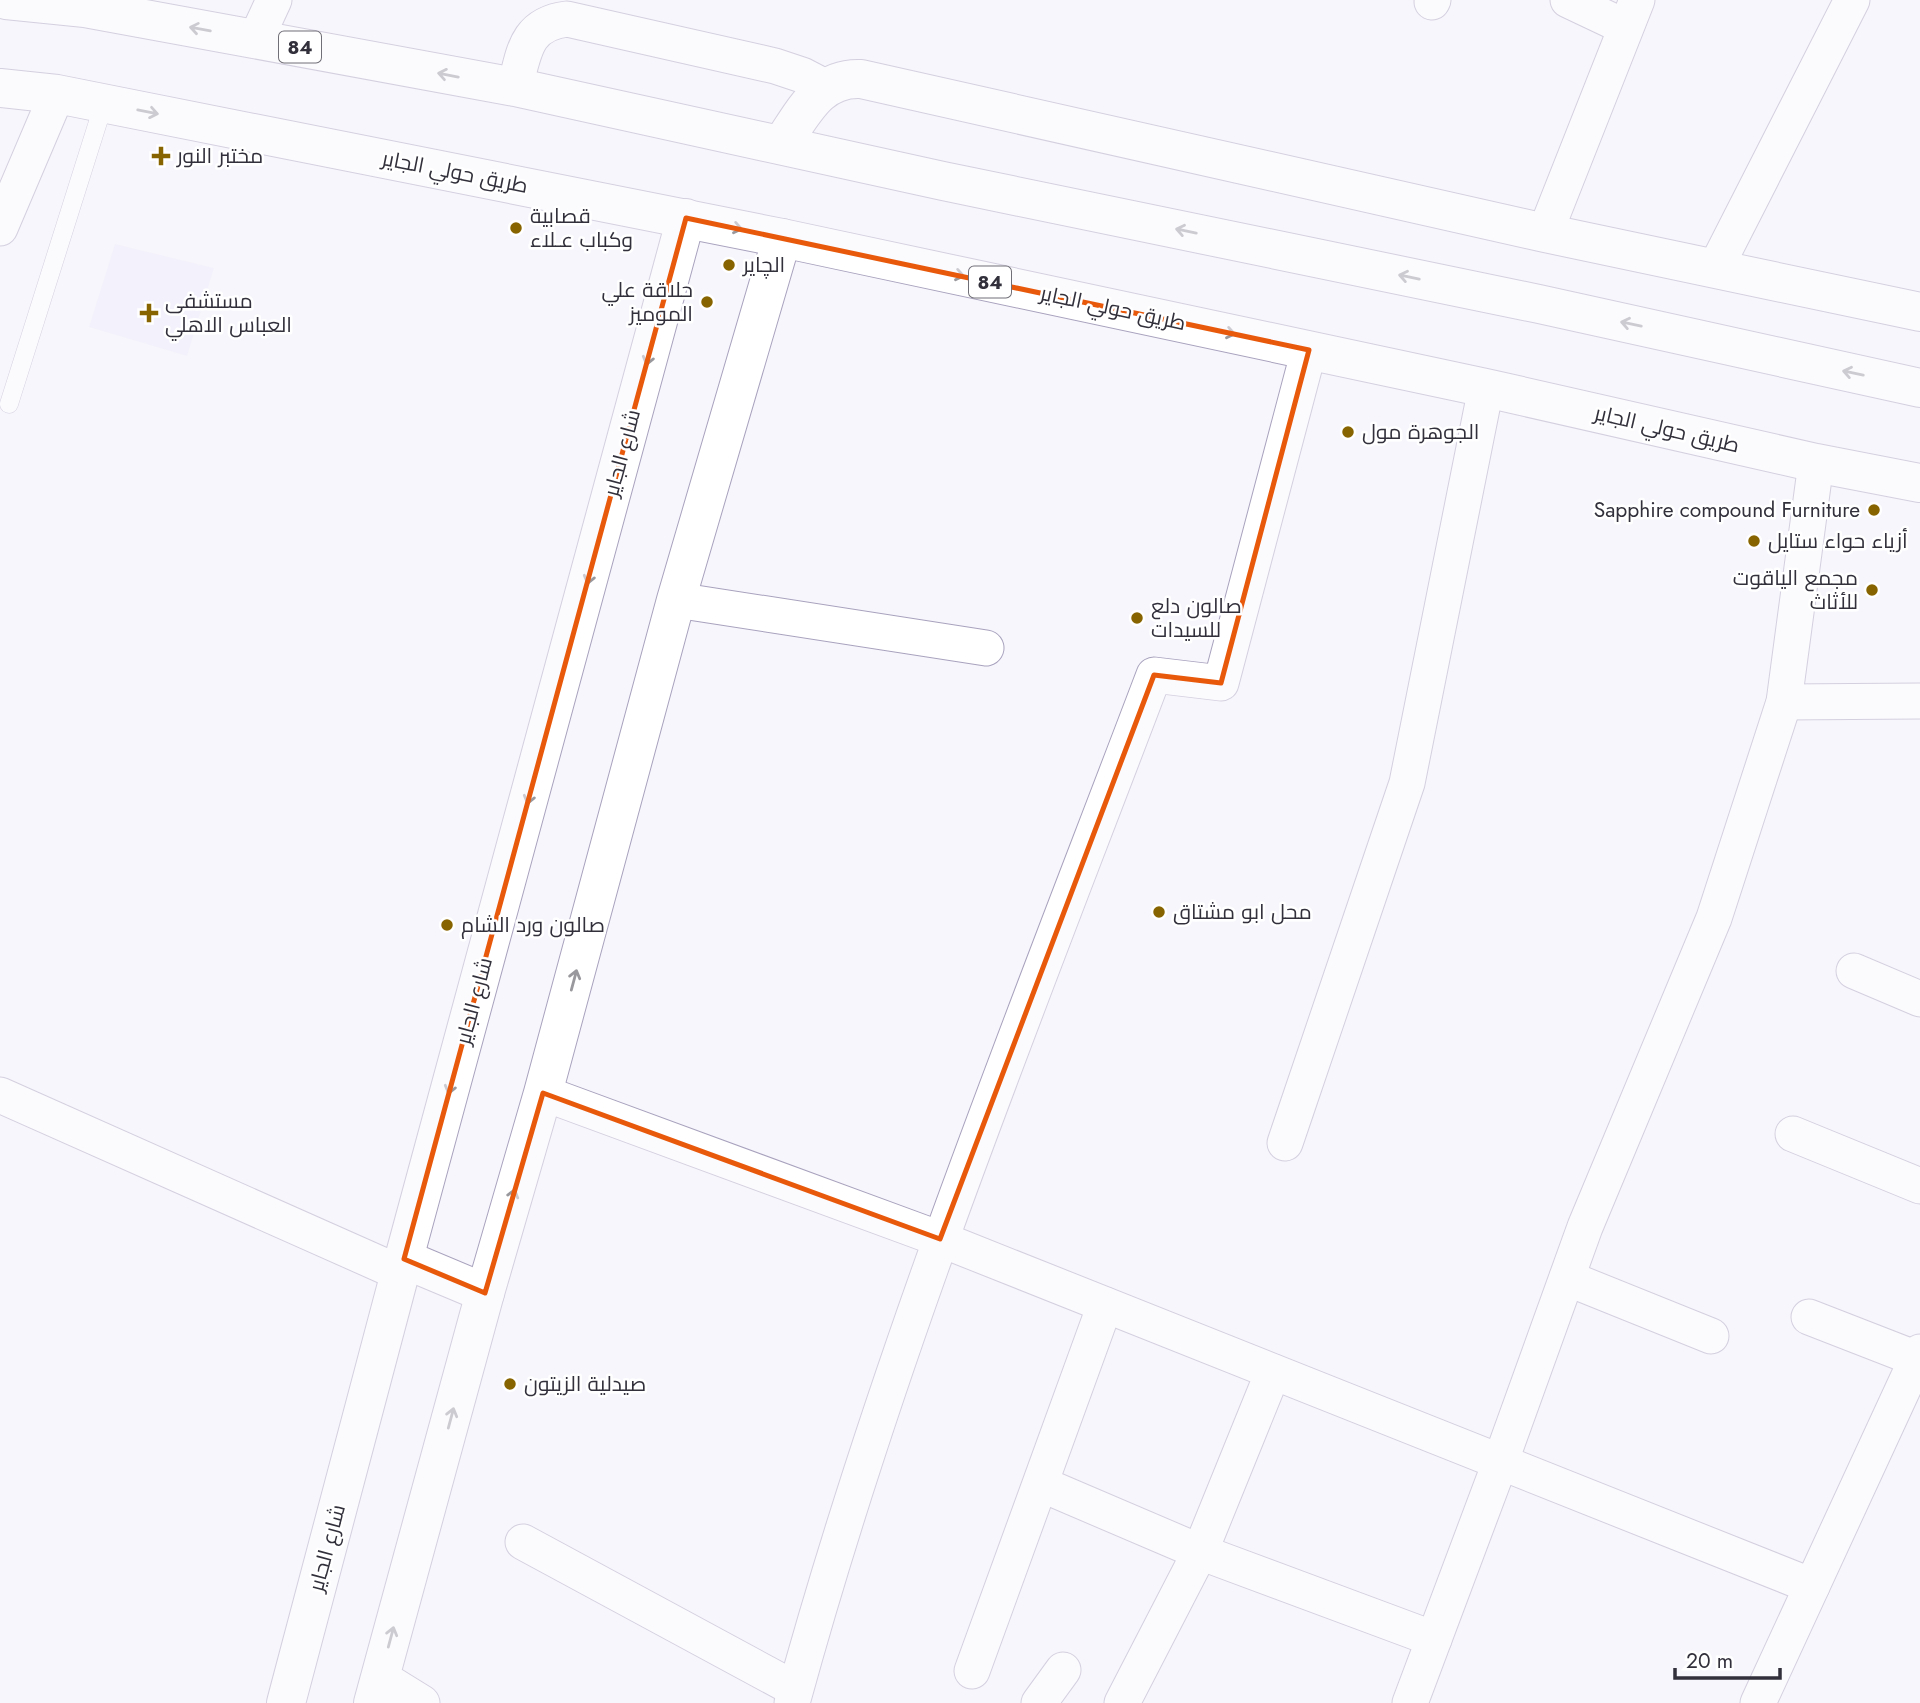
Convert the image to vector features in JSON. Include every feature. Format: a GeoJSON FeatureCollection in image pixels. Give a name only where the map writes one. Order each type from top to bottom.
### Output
{"type":"FeatureCollection","features":[{"type":"Feature","properties":{"kind":"main road","name":"84"},"geometry":{"type":"LineString","coordinates":[[6,0],[79,3],[515,87],[943,181],[1539,304],[1920,388]]}},
{"type":"Feature","properties":{"kind":"main road","name":"84"},"geometry":{"type":"LineString","coordinates":[[0,71],[57,94]]}},
{"type":"Feature","properties":{"kind":"main road"},"geometry":{"type":"LineString","coordinates":[[781,145],[825,87],[836,81],[861,79],[1545,233],[1918,307]]}},
{"type":"Feature","properties":{"kind":"main road"},"geometry":{"type":"LineString","coordinates":[[0,88],[57,94]]}},
{"type":"Feature","properties":{"kind":"main road","name":"طريق حولي الجاير"},"geometry":{"type":"LineString","coordinates":[[57,94],[782,238],[1486,388],[1816,463],[1920,483]]}},
{"type":"Feature","properties":{"kind":"main road","name":"شارع الجاير"},"geometry":{"type":"LineString","coordinates":[[286,1703],[686,218]]}},
{"type":"Feature","properties":{"kind":"main road"},"geometry":{"type":"LineString","coordinates":[[376,1690],[677,600],[782,238]]}},
{"type":"Feature","properties":{"kind":"main road"},"geometry":{"type":"LineString","coordinates":[[402,1266],[485,1293]]}},
{"type":"Feature","properties":{"kind":"street"},"geometry":{"type":"LineString","coordinates":[[256,38],[274,0]]}},
{"type":"Feature","properties":{"kind":"street"},"geometry":{"type":"LineString","coordinates":[[1545,233],[1631,13],[1568,0]]}},
{"type":"Feature","properties":{"kind":"street"},"geometry":{"type":"LineString","coordinates":[[1715,268],[1852,0]]}},
{"type":"Feature","properties":{"kind":"street"},"geometry":{"type":"LineString","coordinates":[[515,87],[525,50],[534,33],[551,21],[567,19],[775,66],[802,75],[825,87]]}},
{"type":"Feature","properties":{"kind":"street"},"geometry":{"type":"LineString","coordinates":[[0,228],[57,94]]}},
{"type":"Feature","properties":{"kind":"street"},"geometry":{"type":"LineString","coordinates":[[523,1542],[794,1696],[833,1555],[940,1239],[1154,675],[1221,683],[1309,350]]}},
{"type":"Feature","properties":{"kind":"street"},"geometry":{"type":"LineString","coordinates":[[1285,1143],[1407,783],[1486,388]]}},
{"type":"Feature","properties":{"kind":"street"},"geometry":{"type":"LineString","coordinates":[[1410,1703],[1585,1227],[1714,918],[1784,702],[1816,463]]}},
{"type":"Feature","properties":{"kind":"street"},"geometry":{"type":"LineString","coordinates":[[677,600],[986,648]]}},
{"type":"Feature","properties":{"kind":"street"},"geometry":{"type":"LineString","coordinates":[[1784,702],[1920,701]]}},
{"type":"Feature","properties":{"kind":"street"},"geometry":{"type":"LineString","coordinates":[[1854,971],[1920,999]]}},
{"type":"Feature","properties":{"kind":"street"},"geometry":{"type":"LineString","coordinates":[[543,1093],[940,1239],[1812,1586]]}},
{"type":"Feature","properties":{"kind":"street"},"geometry":{"type":"LineString","coordinates":[[0,1095],[402,1266]]}},
{"type":"Feature","properties":{"kind":"street"},"geometry":{"type":"LineString","coordinates":[[1793,1134],[1920,1186]]}},
{"type":"Feature","properties":{"kind":"street"},"geometry":{"type":"LineString","coordinates":[[1567,1278],[1711,1336]]}},
{"type":"Feature","properties":{"kind":"street"},"geometry":{"type":"LineString","coordinates":[[972,1671],[1105,1305]]}},
{"type":"Feature","properties":{"kind":"street"},"geometry":{"type":"LineString","coordinates":[[1758,1703],[1918,1355],[1809,1317]]}},
{"type":"Feature","properties":{"kind":"street"},"geometry":{"type":"LineString","coordinates":[[1122,1703],[1200,1552],[1273,1372]]}},
{"type":"Feature","properties":{"kind":"street"},"geometry":{"type":"LineString","coordinates":[[1041,1484],[1200,1552],[1434,1639]]}},
{"type":"Feature","properties":{"kind":"street"},"geometry":{"type":"LineString","coordinates":[[1039,1703],[1063,1670]]}},
{"type":"Feature","properties":{"kind":"street"},"geometry":{"type":"LineString","coordinates":[[376,1690],[422,1703]]}},
{"type":"Feature","properties":{"kind":"lane"},"geometry":{"type":"LineString","coordinates":[[9,404],[104,103]]}},
{"type":"Feature","properties":{"kind":"highlighted area"},"geometry":{"type":"Polygon","coordinates":[[[686,218],[1309,350],[1221,683],[1154,675],[940,1239],[543,1093],[485,1293],[404,1259],[686,218]]]}},
{"type":"Feature","properties":{"kind":"shaded area"},"geometry":{"type":"Polygon","coordinates":[[[115,244],[214,268],[187,356],[89,327],[115,244]]]}},
{"type":"Feature","properties":{"kind":"place","name":"مختبر النور"},"geometry":{"type":"Point","coordinates":[161,156]}},
{"type":"Feature","properties":{"kind":"place","name":"قصابية وكباب عـلاء"},"geometry":{"type":"Point","coordinates":[516,228]}},
{"type":"Feature","properties":{"kind":"place","name":"الچاير"},"geometry":{"type":"Point","coordinates":[729,265]}},
{"type":"Feature","properties":{"kind":"place","name":"حلاقة علي الموميز"},"geometry":{"type":"Point","coordinates":[707,302]}},
{"type":"Feature","properties":{"kind":"place","name":"مستشفى العباس الاهلي"},"geometry":{"type":"Point","coordinates":[149,313]}},
{"type":"Feature","properties":{"kind":"place","name":"الجوهرة مول"},"geometry":{"type":"Point","coordinates":[1348,432]}},
{"type":"Feature","properties":{"kind":"place","name":"Sapphire compound Furniture"},"geometry":{"type":"Point","coordinates":[1874,510]}},
{"type":"Feature","properties":{"kind":"place","name":"أزياء حواء ستايل"},"geometry":{"type":"Point","coordinates":[1754,541]}},
{"type":"Feature","properties":{"kind":"place","name":"مجمع الياقوت للأثاث"},"geometry":{"type":"Point","coordinates":[1872,590]}},
{"type":"Feature","properties":{"kind":"place","name":"صالون دلع للسيدات"},"geometry":{"type":"Point","coordinates":[1137,618]}},
{"type":"Feature","properties":{"kind":"place","name":"محل ابو مشتاق"},"geometry":{"type":"Point","coordinates":[1159,912]}},
{"type":"Feature","properties":{"kind":"place","name":"صالون ورد الشام"},"geometry":{"type":"Point","coordinates":[447,925]}},
{"type":"Feature","properties":{"kind":"place","name":"صيدلية الزيتون"},"geometry":{"type":"Point","coordinates":[510,1384]}}]}
